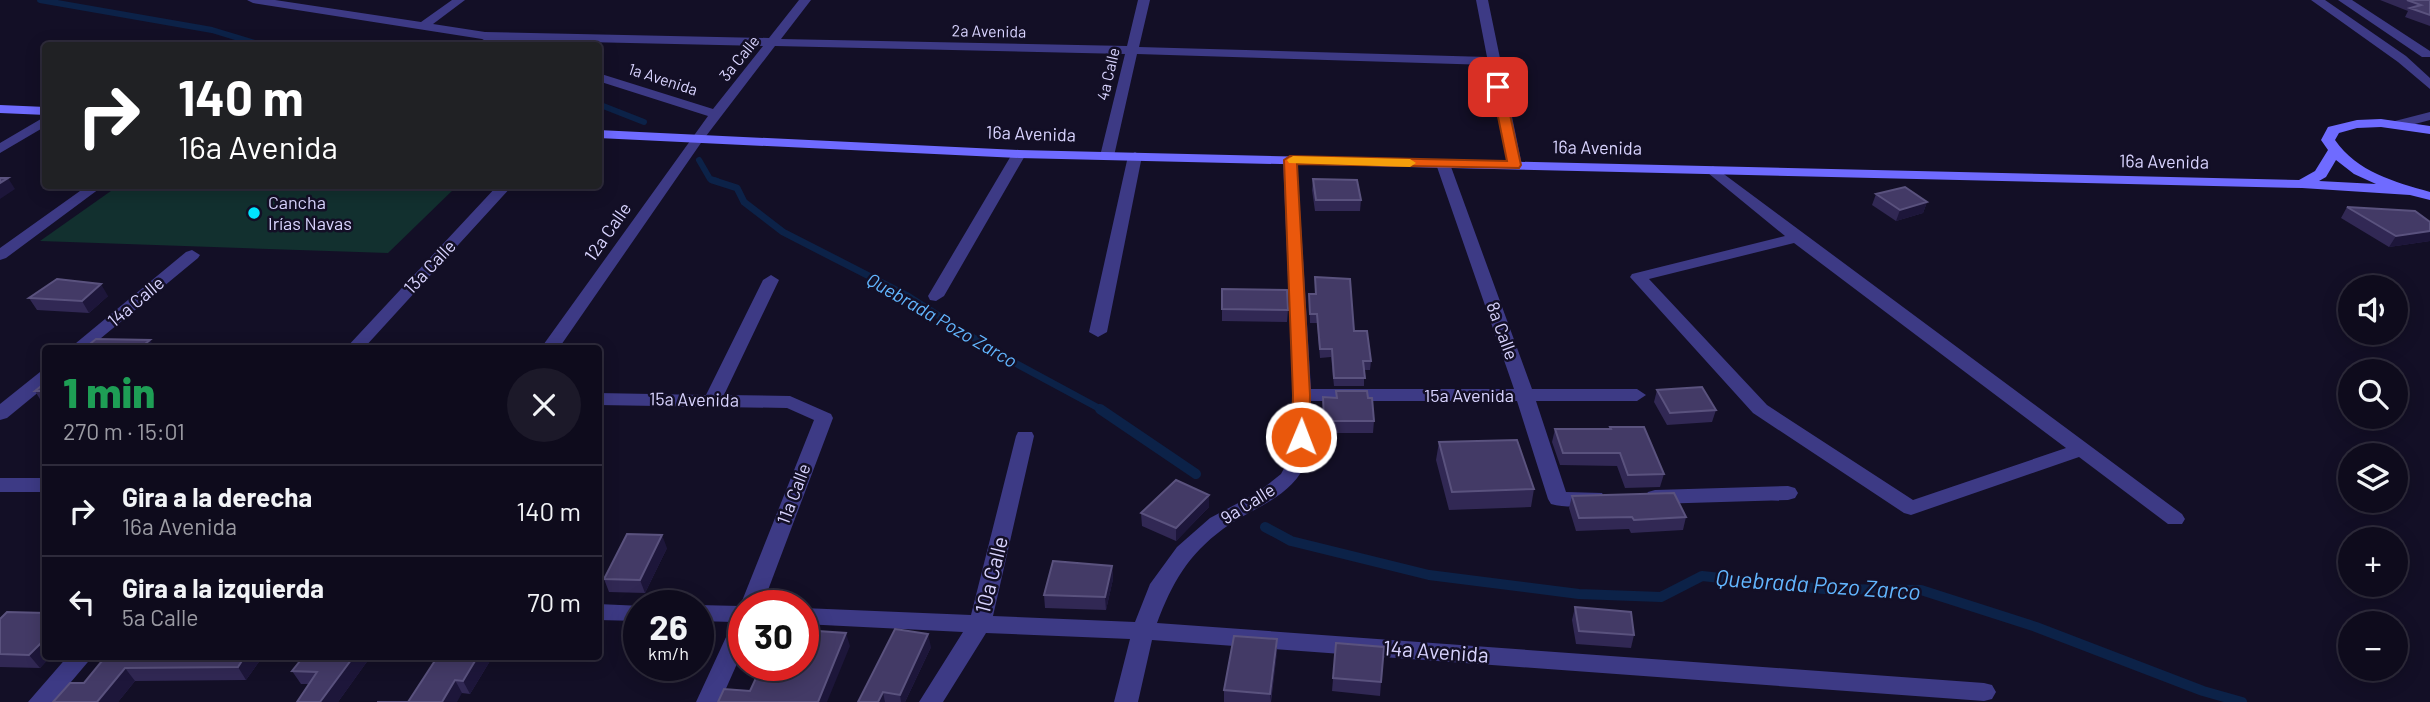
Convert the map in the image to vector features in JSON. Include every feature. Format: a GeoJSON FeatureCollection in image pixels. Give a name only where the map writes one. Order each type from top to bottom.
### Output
{"type":"FeatureCollection","features":[{"type":"Feature","properties":{"kind":"street"},"geometry":{"type":"LineString","coordinates":[[253,0],[485,36],[496,42]]}},
{"type":"Feature","properties":{"kind":"street"},"geometry":{"type":"LineString","coordinates":[[421,28],[459,0]]}},
{"type":"Feature","properties":{"kind":"street","name":"3a Calle"},"geometry":{"type":"LineString","coordinates":[[698,137],[775,42],[805,0]]}},
{"type":"Feature","properties":{"kind":"street","name":"4a Calle"},"geometry":{"type":"LineString","coordinates":[[1107,156],[1144,0]]}},
{"type":"Feature","properties":{"kind":"street"},"geometry":{"type":"LineString","coordinates":[[1482,0],[1515,165]]}},
{"type":"Feature","properties":{"kind":"street"},"geometry":{"type":"LineString","coordinates":[[2317,0],[2402,59],[2430,85]]}},
{"type":"Feature","properties":{"kind":"street"},"geometry":{"type":"LineString","coordinates":[[2344,0],[2428,53]]}},
{"type":"Feature","properties":{"kind":"street","name":"2a Avenida"},"geometry":{"type":"LineString","coordinates":[[485,36],[1493,61]]}},
{"type":"Feature","properties":{"kind":"street"},"geometry":{"type":"LineString","coordinates":[[2402,59],[2428,53]]}},
{"type":"Feature","properties":{"kind":"street","name":"1a Avenida"},"geometry":{"type":"LineString","coordinates":[[602,78],[716,114]]}},
{"type":"Feature","properties":{"kind":"street"},"geometry":{"type":"LineString","coordinates":[[0,109],[42,111]]}},
{"type":"Feature","properties":{"kind":"street"},"geometry":{"type":"LineString","coordinates":[[2400,124],[2430,116]]}},
{"type":"Feature","properties":{"kind":"street"},"geometry":{"type":"LineString","coordinates":[[0,149],[42,123]]}},
{"type":"Feature","properties":{"kind":"street"},"geometry":{"type":"LineString","coordinates":[[2430,130],[2400,124],[2348,124],[2333,130],[2328,140],[2334,152],[2369,175],[2430,196]]}},
{"type":"Feature","properties":{"kind":"street","name":"16a Avenida"},"geometry":{"type":"LineString","coordinates":[[602,134],[1019,154],[2302,184],[2410,191]]}},
{"type":"Feature","properties":{"kind":"street","name":"12a Calle"},"geometry":{"type":"LineString","coordinates":[[552,345],[698,137]]}},
{"type":"Feature","properties":{"kind":"street"},"geometry":{"type":"LineString","coordinates":[[2302,184],[2321,174],[2334,152]]}},
{"type":"Feature","properties":{"kind":"street"},"geometry":{"type":"LineString","coordinates":[[936,296],[1019,154]]}},
{"type":"Feature","properties":{"kind":"street"},"geometry":{"type":"LineString","coordinates":[[1098,332],[1135,156]]}},
{"type":"Feature","properties":{"kind":"street","name":"9a Calle"},"geometry":{"type":"LineString","coordinates":[[1126,702],[1143,631],[1161,584],[1184,552],[1217,523],[1264,498],[1288,478],[1300,457],[1302,395],[1290,160]]}},
{"type":"Feature","properties":{"kind":"street","name":"8a Calle"},"geometry":{"type":"LineString","coordinates":[[1443,164],[1504,340],[1527,396],[1558,499],[1612,498]]}},
{"type":"Feature","properties":{"kind":"street"},"geometry":{"type":"LineString","coordinates":[[1713,170],[1797,237],[2175,519]]}},
{"type":"Feature","properties":{"kind":"street"},"geometry":{"type":"LineString","coordinates":[[0,255],[92,189]]}},
{"type":"Feature","properties":{"kind":"street","name":"13a Calle"},"geometry":{"type":"LineString","coordinates":[[358,345],[502,189]]}},
{"type":"Feature","properties":{"kind":"street"},"geometry":{"type":"LineString","coordinates":[[1797,237],[1638,277],[1760,409],[1911,508],[2082,449]]}},
{"type":"Feature","properties":{"kind":"street","name":"14a Calle"},"geometry":{"type":"LineString","coordinates":[[83,345],[192,255]]}},
{"type":"Feature","properties":{"kind":"street"},"geometry":{"type":"LineString","coordinates":[[712,401],[771,280]]}},
{"type":"Feature","properties":{"kind":"street"},"geometry":{"type":"LineString","coordinates":[[0,414],[42,379]]}},
{"type":"Feature","properties":{"kind":"street","name":"15a Avenida"},"geometry":{"type":"LineString","coordinates":[[1302,395],[1637,395]]}},
{"type":"Feature","properties":{"kind":"street","name":"15a Avenida"},"geometry":{"type":"LineString","coordinates":[[602,399],[790,402]]}},
{"type":"Feature","properties":{"kind":"street","name":"11a Calle"},"geometry":{"type":"LineString","coordinates":[[757,590],[824,418],[790,402]]}},
{"type":"Feature","properties":{"kind":"street","name":"10a Calle"},"geometry":{"type":"LineString","coordinates":[[931,702],[980,624],[1025,436]]}},
{"type":"Feature","properties":{"kind":"street"},"geometry":{"type":"LineString","coordinates":[[0,485],[42,485]]}},
{"type":"Feature","properties":{"kind":"street"},"geometry":{"type":"LineString","coordinates":[[1639,497],[1788,493]]}},
{"type":"Feature","properties":{"kind":"street"},"geometry":{"type":"LineString","coordinates":[[602,612],[623,612]]}},
{"type":"Feature","properties":{"kind":"street","name":"14a Avenida"},"geometry":{"type":"LineString","coordinates":[[819,617],[1143,631],[1984,692]]}},
{"type":"Feature","properties":{"kind":"street"},"geometry":{"type":"LineString","coordinates":[[708,702],[728,658]]}},
{"type":"Feature","properties":{"kind":"street"},"geometry":{"type":"LineString","coordinates":[[40,702],[78,660]]}},
{"type":"Feature","properties":{"kind":"green space","name":"Cancha Irías Navas"},"geometry":{"type":"Polygon","coordinates":[[[114,189],[454,189],[388,253],[40,241],[114,189]]]}},
{"type":"Feature","properties":{"kind":"building"},"geometry":{"type":"Polygon","coordinates":[[[2407,0],[2430,0],[2430,15],[2410,8],[2421,5],[2407,0]]]}},
{"type":"Feature","properties":{"kind":"building"},"geometry":{"type":"Polygon","coordinates":[[[1313,179],[1357,180],[1361,200],[1316,200],[1313,179]]]}},
{"type":"Feature","properties":{"kind":"building"},"geometry":{"type":"Polygon","coordinates":[[[1905,187],[1927,202],[1900,210],[1876,194],[1905,187]]]}},
{"type":"Feature","properties":{"kind":"building"},"geometry":{"type":"Polygon","coordinates":[[[2347,207],[2415,211],[2430,222],[2430,231],[2396,236],[2347,207]]]}},
{"type":"Feature","properties":{"kind":"building"},"geometry":{"type":"Polygon","coordinates":[[[1315,277],[1350,279],[1354,331],[1367,331],[1371,361],[1363,361],[1365,378],[1334,378],[1332,349],[1320,349],[1317,314],[1310,314],[1309,294],[1316,294],[1315,277]]]}},
{"type":"Feature","properties":{"kind":"building"},"geometry":{"type":"Polygon","coordinates":[[[57,279],[101,284],[82,301],[29,298],[57,279]]]}},
{"type":"Feature","properties":{"kind":"building"},"geometry":{"type":"Polygon","coordinates":[[[1222,289],[1287,290],[1288,310],[1222,309],[1222,289]]]}},
{"type":"Feature","properties":{"kind":"building"},"geometry":{"type":"Polygon","coordinates":[[[96,339],[150,340],[144,345],[89,345],[96,339]]]}},
{"type":"Feature","properties":{"kind":"building"},"geometry":{"type":"Polygon","coordinates":[[[1702,387],[1716,410],[1670,413],[1657,390],[1702,387]]]}},
{"type":"Feature","properties":{"kind":"building"},"geometry":{"type":"Polygon","coordinates":[[[1336,391],[1367,391],[1368,398],[1372,398],[1374,421],[1324,421],[1323,397],[1337,398],[1336,391]]]}},
{"type":"Feature","properties":{"kind":"building"},"geometry":{"type":"Polygon","coordinates":[[[1610,427],[1644,427],[1664,474],[1628,475],[1620,453],[1563,453],[1555,429],[1611,429],[1610,427]]]}},
{"type":"Feature","properties":{"kind":"building"},"geometry":{"type":"Polygon","coordinates":[[[1517,440],[1534,489],[1452,492],[1439,442],[1517,440]]]}},
{"type":"Feature","properties":{"kind":"building"},"geometry":{"type":"Polygon","coordinates":[[[1176,480],[1209,495],[1176,528],[1141,513],[1176,480]]]}},
{"type":"Feature","properties":{"kind":"building"},"geometry":{"type":"Polygon","coordinates":[[[1674,493],[1686,517],[1634,520],[1632,517],[1579,518],[1572,496],[1674,493]]]}},
{"type":"Feature","properties":{"kind":"building"},"geometry":{"type":"Polygon","coordinates":[[[627,534],[662,535],[640,580],[604,579],[627,534]]]}},
{"type":"Feature","properties":{"kind":"building"},"geometry":{"type":"Polygon","coordinates":[[[1053,561],[1112,566],[1105,597],[1044,595],[1053,561]]]}},
{"type":"Feature","properties":{"kind":"building"},"geometry":{"type":"Polygon","coordinates":[[[1575,607],[1631,612],[1634,635],[1579,631],[1575,607]]]}},
{"type":"Feature","properties":{"kind":"building"},"geometry":{"type":"Polygon","coordinates":[[[7,612],[42,613],[42,642],[29,655],[0,654],[0,619],[7,612]]]}},
{"type":"Feature","properties":{"kind":"building"},"geometry":{"type":"Polygon","coordinates":[[[895,629],[928,634],[900,695],[883,692],[878,702],[858,702],[895,629]]]}},
{"type":"Feature","properties":{"kind":"building"},"geometry":{"type":"Polygon","coordinates":[[[819,631],[846,633],[818,702],[718,702],[724,689],[750,691],[755,681],[819,681],[819,631]]]}},
{"type":"Feature","properties":{"kind":"building"},"geometry":{"type":"Polygon","coordinates":[[[1234,636],[1277,639],[1270,694],[1224,690],[1234,636]]]}},
{"type":"Feature","properties":{"kind":"building"},"geometry":{"type":"Polygon","coordinates":[[[1336,643],[1384,647],[1381,682],[1333,678],[1336,643]]]}},
{"type":"Feature","properties":{"kind":"building"},"geometry":{"type":"Polygon","coordinates":[[[103,660],[242,660],[238,667],[125,668],[97,702],[53,702],[70,683],[84,683],[103,660]]]}},
{"type":"Feature","properties":{"kind":"building"},"geometry":{"type":"Polygon","coordinates":[[[301,660],[351,660],[320,702],[297,702],[317,672],[292,671],[301,660]]]}},
{"type":"Feature","properties":{"kind":"building"},"geometry":{"type":"Polygon","coordinates":[[[435,660],[476,660],[463,681],[455,680],[442,702],[408,702],[435,660]]]}},
{"type":"Feature","properties":{"kind":"waterway","name":"Quebrada Pozo Zarco"},"geometry":{"type":"LineString","coordinates":[[40,0],[212,30],[252,42]]}},
{"type":"Feature","properties":{"kind":"waterway","name":"Quebrada Pozo Zarco"},"geometry":{"type":"LineString","coordinates":[[602,106],[644,122]]}},
{"type":"Feature","properties":{"kind":"waterway","name":"Quebrada Pozo Zarco"},"geometry":{"type":"LineString","coordinates":[[699,160],[710,179],[717,181]]}},
{"type":"Feature","properties":{"kind":"waterway","name":"Quebrada Pozo Zarco"},"geometry":{"type":"LineString","coordinates":[[712,180],[737,188],[744,202],[783,232],[906,295],[1002,356],[1104,411]]}},
{"type":"Feature","properties":{"kind":"waterway","name":"Quebrada Pozo Zarco"},"geometry":{"type":"LineString","coordinates":[[1100,409],[1196,474]]}},
{"type":"Feature","properties":{"kind":"waterway","name":"Quebrada Pozo Zarco"},"geometry":{"type":"LineString","coordinates":[[1265,527],[1291,541],[1429,575],[1579,594],[1661,597],[1702,576],[1824,589],[1921,590],[2036,627],[2203,691],[2242,702]]}},
{"type":"Feature","properties":{"kind":"slow traffic"},"geometry":{"type":"LineString","coordinates":[[1293,160],[1410,163]]}},
{"type":"Feature","properties":{"kind":"place","name":"Cancha Irías Navas"},"geometry":{"type":"Point","coordinates":[254,213]}},
{"type":"Feature","properties":{"kind":"route"},"geometry":{"type":"LineString","coordinates":[[1301,437],[1302,395],[1290,160],[1515,165],[1498,87]]}}]}
